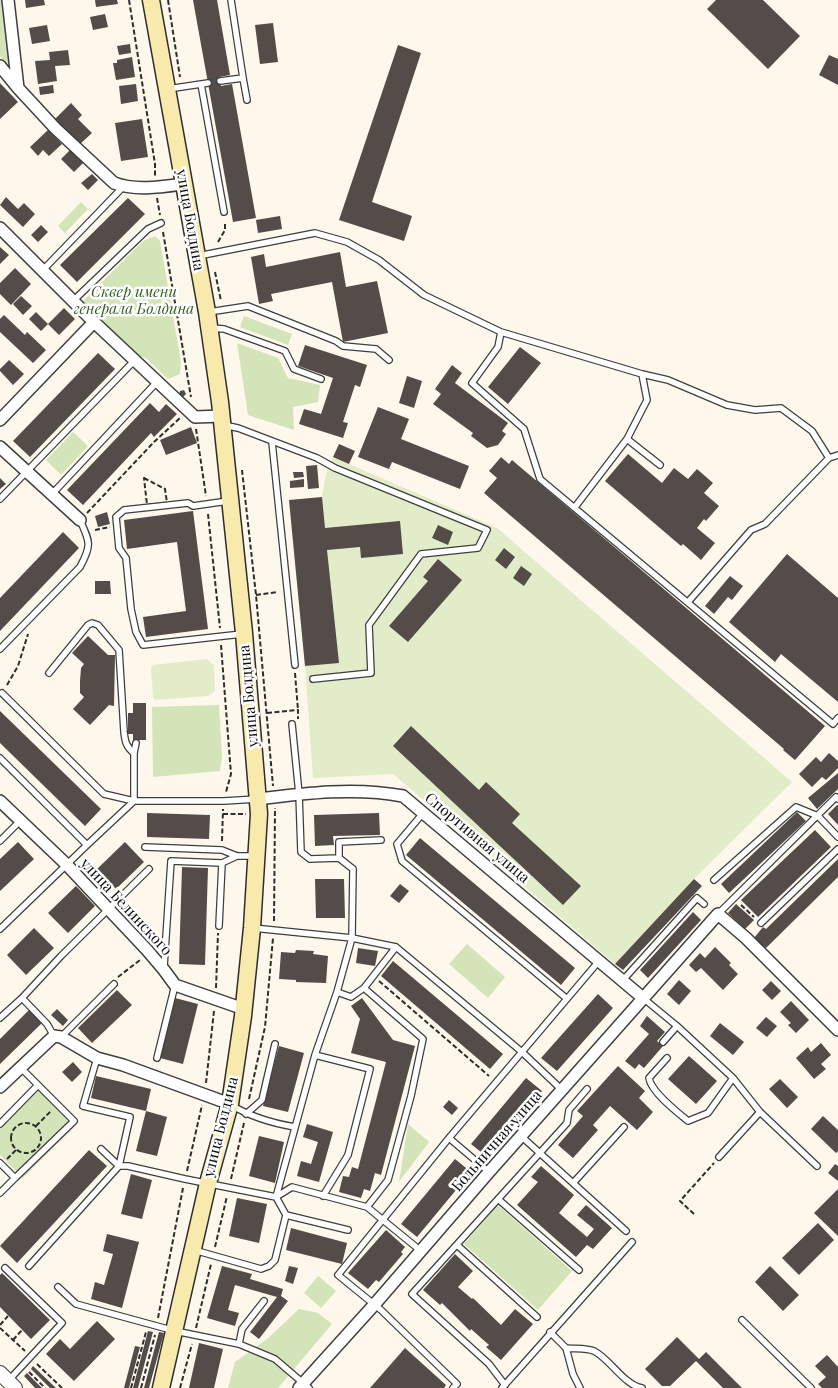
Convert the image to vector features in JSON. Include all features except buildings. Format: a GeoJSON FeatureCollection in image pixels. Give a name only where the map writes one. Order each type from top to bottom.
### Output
{"type":"FeatureCollection","features":[{"type":"Feature","properties":{"kind":"main road","name":"улица Болдина"},"geometry":{"type":"LineString","coordinates":[[151,0],[174,88],[183,184],[204,255],[208,320],[223,421],[231,501],[258,799],[252,928],[244,1010],[230,1104],[208,1183],[161,1388]]}},
{"type":"Feature","properties":{"kind":"street"},"geometry":{"type":"LineString","coordinates":[[8,0],[18,88]]}},
{"type":"Feature","properties":{"kind":"street"},"geometry":{"type":"LineString","coordinates":[[2,71],[54,128],[114,183],[123,187],[155,187],[183,184]]}},
{"type":"Feature","properties":{"kind":"street"},"geometry":{"type":"LineString","coordinates":[[0,228],[134,361],[191,414],[223,421]]}},
{"type":"Feature","properties":{"kind":"street"},"geometry":{"type":"LineString","coordinates":[[0,420],[94,322]]}},
{"type":"Feature","properties":{"kind":"street"},"geometry":{"type":"LineString","coordinates":[[0,447],[80,520]]}},
{"type":"Feature","properties":{"kind":"street","name":"Спортивная улица"},"geometry":{"type":"LineString","coordinates":[[258,799],[299,794],[382,792],[403,796],[643,998]]}},
{"type":"Feature","properties":{"kind":"street","name":"улица Белинского"},"geometry":{"type":"LineString","coordinates":[[0,801],[66,864],[147,950],[175,985]]}},
{"type":"Feature","properties":{"kind":"street"},"geometry":{"type":"LineString","coordinates":[[718,914],[746,938],[838,1030]]}},
{"type":"Feature","properties":{"kind":"street","name":"Больничная улица"},"geometry":{"type":"LineString","coordinates":[[304,1386],[489,1172],[718,914]]}},
{"type":"Feature","properties":{"kind":"street"},"geometry":{"type":"LineString","coordinates":[[175,985],[244,1010]]}},
{"type":"Feature","properties":{"kind":"street"},"geometry":{"type":"LineString","coordinates":[[0,1088],[57,1037],[97,1058],[123,1065],[230,1104]]}},
{"type":"Feature","properties":{"kind":"lane"},"geometry":{"type":"LineString","coordinates":[[231,0],[247,100]]}},
{"type":"Feature","properties":{"kind":"lane"},"geometry":{"type":"LineString","coordinates":[[220,82],[242,78]]}},
{"type":"Feature","properties":{"kind":"lane"},"geometry":{"type":"LineString","coordinates":[[174,88],[208,83]]}},
{"type":"Feature","properties":{"kind":"lane"},"geometry":{"type":"LineString","coordinates":[[201,84],[224,212]]}},
{"type":"Feature","properties":{"kind":"lane"},"geometry":{"type":"LineString","coordinates":[[42,270],[123,187]]}},
{"type":"Feature","properties":{"kind":"lane"},"geometry":{"type":"LineString","coordinates":[[73,301],[148,230],[161,223]]}},
{"type":"Feature","properties":{"kind":"lane"},"geometry":{"type":"LineString","coordinates":[[204,255],[315,233],[347,242],[380,260],[424,295],[501,332],[668,380],[727,405],[756,410],[781,408],[812,431],[829,458]]}},
{"type":"Feature","properties":{"kind":"lane"},"geometry":{"type":"LineString","coordinates":[[208,320],[248,306],[336,341],[343,346],[376,349],[389,360]]}},
{"type":"Feature","properties":{"kind":"lane"},"geometry":{"type":"LineString","coordinates":[[208,320],[224,329],[285,351],[294,369],[321,379]]}},
{"type":"Feature","properties":{"kind":"lane"},"geometry":{"type":"LineString","coordinates":[[501,332],[498,347],[472,383],[524,429],[540,478],[833,724],[838,718]]}},
{"type":"Feature","properties":{"kind":"lane"},"geometry":{"type":"LineString","coordinates":[[0,499],[134,361]]}},
{"type":"Feature","properties":{"kind":"lane"},"geometry":{"type":"LineString","coordinates":[[575,507],[627,439],[647,400],[642,374]]}},
{"type":"Feature","properties":{"kind":"lane"},"geometry":{"type":"LineString","coordinates":[[52,494],[157,382]]}},
{"type":"Feature","properties":{"kind":"lane"},"geometry":{"type":"LineString","coordinates":[[223,421],[272,442],[317,458],[334,468],[487,530],[478,548],[421,554],[369,625],[371,672],[313,679]]}},
{"type":"Feature","properties":{"kind":"lane"},"geometry":{"type":"LineString","coordinates":[[627,439],[660,465]]}},
{"type":"Feature","properties":{"kind":"lane"},"geometry":{"type":"LineString","coordinates":[[272,442],[295,665]]}},
{"type":"Feature","properties":{"kind":"lane"},"geometry":{"type":"LineString","coordinates":[[688,602],[751,530],[765,524],[829,458],[838,455]]}},
{"type":"Feature","properties":{"kind":"lane"},"geometry":{"type":"LineString","coordinates":[[231,501],[194,506],[188,502],[124,510],[116,517],[119,548],[126,558],[131,609],[136,632],[143,645],[244,633]]}},
{"type":"Feature","properties":{"kind":"lane"},"geometry":{"type":"LineString","coordinates":[[0,649],[80,566],[89,551],[89,541],[80,520]]}},
{"type":"Feature","properties":{"kind":"lane"},"geometry":{"type":"LineString","coordinates":[[49,673],[88,625],[92,623],[98,626],[119,650],[124,732],[129,750],[134,753]]}},
{"type":"Feature","properties":{"kind":"lane"},"geometry":{"type":"LineString","coordinates":[[2,693],[104,794],[134,801],[258,799]]}},
{"type":"Feature","properties":{"kind":"lane"},"geometry":{"type":"LineString","coordinates":[[192,1250],[261,1269],[269,1266],[275,1260],[286,1215],[276,1196],[315,1055],[337,992],[352,938],[353,869],[339,858],[310,858],[301,852],[299,794],[292,724]]}},
{"type":"Feature","properties":{"kind":"lane"},"geometry":{"type":"LineString","coordinates":[[0,929],[134,801],[134,753],[136,743]]}},
{"type":"Feature","properties":{"kind":"lane"},"geometry":{"type":"LineString","coordinates":[[0,758],[87,845]]}},
{"type":"Feature","properties":{"kind":"lane"},"geometry":{"type":"LineString","coordinates":[[718,914],[836,797],[838,799]]}},
{"type":"Feature","properties":{"kind":"lane"},"geometry":{"type":"LineString","coordinates":[[714,880],[796,807],[818,816],[838,837]]}},
{"type":"Feature","properties":{"kind":"lane"},"geometry":{"type":"LineString","coordinates":[[424,812],[397,844],[402,861],[566,998]]}},
{"type":"Feature","properties":{"kind":"lane"},"geometry":{"type":"LineString","coordinates":[[0,841],[20,820]]}},
{"type":"Feature","properties":{"kind":"lane"},"geometry":{"type":"LineString","coordinates":[[339,858],[339,842],[381,840]]}},
{"type":"Feature","properties":{"kind":"lane"},"geometry":{"type":"LineString","coordinates":[[145,847],[222,850],[237,856],[256,856]]}},
{"type":"Feature","properties":{"kind":"lane"},"geometry":{"type":"LineString","coordinates":[[761,923],[838,849]]}},
{"type":"Feature","properties":{"kind":"lane"},"geometry":{"type":"LineString","coordinates":[[164,970],[171,862],[222,863],[237,856]]}},
{"type":"Feature","properties":{"kind":"lane"},"geometry":{"type":"LineString","coordinates":[[219,926],[222,863]]}},
{"type":"Feature","properties":{"kind":"lane"},"geometry":{"type":"LineString","coordinates":[[0,1018],[150,869]]}},
{"type":"Feature","properties":{"kind":"lane"},"geometry":{"type":"LineString","coordinates":[[623,980],[697,898],[704,904]]}},
{"type":"Feature","properties":{"kind":"lane"},"geometry":{"type":"LineString","coordinates":[[252,928],[352,938],[396,947],[522,1052],[562,1090]]}},
{"type":"Feature","properties":{"kind":"lane"},"geometry":{"type":"LineString","coordinates":[[351,997],[364,988],[396,947]]}},
{"type":"Feature","properties":{"kind":"lane"},"geometry":{"type":"LineString","coordinates":[[453,1388],[457,1384],[374,1305],[338,1275],[449,1138],[599,961]]}},
{"type":"Feature","properties":{"kind":"lane"},"geometry":{"type":"LineString","coordinates":[[22,998],[57,1037],[114,984]]}},
{"type":"Feature","properties":{"kind":"lane"},"geometry":{"type":"LineString","coordinates":[[157,1058],[175,985]]}},
{"type":"Feature","properties":{"kind":"lane"},"geometry":{"type":"LineString","coordinates":[[364,988],[423,1039],[411,1096],[388,1180],[367,1207]]}},
{"type":"Feature","properties":{"kind":"lane"},"geometry":{"type":"LineString","coordinates":[[337,992],[351,997],[355,1003]]}},
{"type":"Feature","properties":{"kind":"lane"},"geometry":{"type":"LineString","coordinates":[[643,998],[733,1078],[760,1112],[817,1166]]}},
{"type":"Feature","properties":{"kind":"lane"},"geometry":{"type":"LineString","coordinates":[[663,1042],[676,1026]]}},
{"type":"Feature","properties":{"kind":"lane"},"geometry":{"type":"LineString","coordinates":[[246,1114],[262,1100],[275,1044]]}},
{"type":"Feature","properties":{"kind":"lane"},"geometry":{"type":"LineString","coordinates":[[315,1055],[370,1069],[348,1155],[324,1196]]}},
{"type":"Feature","properties":{"kind":"lane"},"geometry":{"type":"LineString","coordinates":[[29,1266],[119,1166],[130,1117],[83,1106],[97,1058]]}},
{"type":"Feature","properties":{"kind":"lane"},"geometry":{"type":"LineString","coordinates":[[666,1058],[649,1078],[650,1084],[688,1122],[708,1113],[733,1078]]}},
{"type":"Feature","properties":{"kind":"lane"},"geometry":{"type":"LineString","coordinates":[[0,1193],[74,1120],[21,1068]]}},
{"type":"Feature","properties":{"kind":"lane"},"geometry":{"type":"LineString","coordinates":[[0,1124],[38,1085]]}},
{"type":"Feature","properties":{"kind":"lane"},"geometry":{"type":"LineString","coordinates":[[587,1089],[569,1110],[567,1123],[412,1294],[489,1364],[504,1386],[632,1242]]}},
{"type":"Feature","properties":{"kind":"lane"},"geometry":{"type":"LineString","coordinates":[[230,1104],[246,1114],[271,1123],[294,1127]]}},
{"type":"Feature","properties":{"kind":"lane"},"geometry":{"type":"LineString","coordinates":[[719,1157],[760,1112]]}},
{"type":"Feature","properties":{"kind":"lane"},"geometry":{"type":"LineString","coordinates":[[574,1182],[624,1126]]}},
{"type":"Feature","properties":{"kind":"lane"},"geometry":{"type":"LineString","coordinates":[[521,1136],[541,1152],[626,1231]]}},
{"type":"Feature","properties":{"kind":"lane"},"geometry":{"type":"LineString","coordinates":[[449,1138],[489,1172]]}},
{"type":"Feature","properties":{"kind":"lane"},"geometry":{"type":"LineString","coordinates":[[101,1149],[119,1166],[128,1166],[276,1196],[292,1187],[367,1207],[421,1250]]}},
{"type":"Feature","properties":{"kind":"lane"},"geometry":{"type":"LineString","coordinates":[[0,1164],[15,1178]]}},
{"type":"Feature","properties":{"kind":"lane"},"geometry":{"type":"LineString","coordinates":[[498,1199],[579,1270]]}},
{"type":"Feature","properties":{"kind":"lane"},"geometry":{"type":"LineString","coordinates":[[286,1215],[348,1230]]}},
{"type":"Feature","properties":{"kind":"lane"},"geometry":{"type":"LineString","coordinates":[[457,1245],[537,1317]]}},
{"type":"Feature","properties":{"kind":"lane"},"geometry":{"type":"LineString","coordinates":[[5,1268],[62,1323],[23,1366],[6,1380]]}},
{"type":"Feature","properties":{"kind":"lane"},"geometry":{"type":"LineString","coordinates":[[58,1287],[76,1304],[175,1331],[239,1344],[274,1359],[304,1386]]}},
{"type":"Feature","properties":{"kind":"lane"},"geometry":{"type":"LineString","coordinates":[[239,1344],[242,1329],[264,1301]]}},
{"type":"Feature","properties":{"kind":"lane"},"geometry":{"type":"LineString","coordinates":[[742,1320],[811,1388]]}},
{"type":"Feature","properties":{"kind":"lane"},"geometry":{"type":"LineString","coordinates":[[550,1332],[566,1348],[573,1374],[580,1388]]}},
{"type":"Feature","properties":{"kind":"lane"},"geometry":{"type":"LineString","coordinates":[[566,1348],[594,1351],[638,1388],[642,1388]]}},
{"type":"Feature","properties":{"kind":"path"},"geometry":{"type":"LineString","coordinates":[[129,0],[155,164],[155,187],[207,504],[232,774],[224,801],[222,850]]}},
{"type":"Feature","properties":{"kind":"path"},"geometry":{"type":"LineString","coordinates":[[168,0],[174,88]]}},
{"type":"Feature","properties":{"kind":"path"},"geometry":{"type":"LineString","coordinates":[[204,255],[225,230]]}},
{"type":"Feature","properties":{"kind":"path"},"geometry":{"type":"LineString","coordinates":[[80,520],[154,442],[191,414]]}},
{"type":"Feature","properties":{"kind":"path"},"geometry":{"type":"LineString","coordinates":[[144,478],[165,489],[167,503],[147,505],[144,478]]}},
{"type":"Feature","properties":{"kind":"path"},"geometry":{"type":"LineString","coordinates":[[96,529],[117,526]]}},
{"type":"Feature","properties":{"kind":"path"},"geometry":{"type":"LineString","coordinates":[[256,594],[288,591]]}},
{"type":"Feature","properties":{"kind":"path"},"geometry":{"type":"LineString","coordinates":[[2,693],[18,666],[33,615]]}},
{"type":"Feature","properties":{"kind":"path"},"geometry":{"type":"LineString","coordinates":[[295,665],[298,710]]}},
{"type":"Feature","properties":{"kind":"path"},"geometry":{"type":"LineString","coordinates":[[734,898],[761,923]]}},
{"type":"Feature","properties":{"kind":"path"},"geometry":{"type":"LineString","coordinates":[[141,1388],[157,1326],[185,1179],[204,1095],[215,999],[219,926]]}},
{"type":"Feature","properties":{"kind":"path"},"geometry":{"type":"LineString","coordinates":[[114,984],[119,975],[139,960],[147,950]]}},
{"type":"Feature","properties":{"kind":"path"},"geometry":{"type":"LineString","coordinates":[[373,977],[497,1082]]}},
{"type":"Feature","properties":{"kind":"path"},"geometry":{"type":"LineString","coordinates":[[36,1126],[58,1105]]}},
{"type":"Feature","properties":{"kind":"path"},"geometry":{"type":"LineString","coordinates":[[25,1122],[36,1126],[42,1137],[38,1148],[27,1153],[16,1150],[10,1138],[14,1127],[25,1122]]}},
{"type":"Feature","properties":{"kind":"path"},"geometry":{"type":"LineString","coordinates":[[0,1164],[16,1150]]}},
{"type":"Feature","properties":{"kind":"path"},"geometry":{"type":"LineString","coordinates":[[694,1214],[680,1201],[719,1157]]}},
{"type":"Feature","properties":{"kind":"path"},"geometry":{"type":"LineString","coordinates":[[8,1316],[0,1326],[62,1388]]}},
{"type":"Feature","properties":{"kind":"path"},"geometry":{"type":"LineString","coordinates":[[131,1388],[148,1323]]}},
{"type":"Feature","properties":{"kind":"path"},"geometry":{"type":"LineString","coordinates":[[13,1340],[22,1330]]}},
{"type":"Feature","properties":{"kind":"path"},"geometry":{"type":"LineString","coordinates":[[23,1366],[45,1388]]}},
{"type":"Feature","properties":{"kind":"green space"},"geometry":{"type":"Polygon","coordinates":[[[0,0],[2,0],[11,66],[8,66],[0,56],[0,0]]]}},
{"type":"Feature","properties":{"kind":"green space"},"geometry":{"type":"Polygon","coordinates":[[[81,202],[88,209],[65,233],[58,226],[81,202]]]}},
{"type":"Feature","properties":{"kind":"green space","name":"Сквер имени генерала Болдина"},"geometry":{"type":"Polygon","coordinates":[[[155,236],[160,241],[181,362],[180,374],[168,379],[146,358],[137,356],[83,301],[143,241],[155,236]]]}},
{"type":"Feature","properties":{"kind":"green space"},"geometry":{"type":"Polygon","coordinates":[[[244,316],[292,334],[288,345],[240,327],[244,316]]]}},
{"type":"Feature","properties":{"kind":"green space"},"geometry":{"type":"Polygon","coordinates":[[[237,343],[278,358],[288,378],[320,385],[318,402],[293,407],[294,430],[248,415],[237,343]]]}},
{"type":"Feature","properties":{"kind":"green space"},"geometry":{"type":"Polygon","coordinates":[[[73,432],[88,446],[61,475],[46,460],[73,432]]]}},
{"type":"Feature","properties":{"kind":"green space"},"geometry":{"type":"Polygon","coordinates":[[[333,457],[497,528],[792,782],[694,879],[615,964],[393,774],[313,778],[305,666],[289,500],[322,497],[326,474],[333,457]]]}},
{"type":"Feature","properties":{"kind":"green space"},"geometry":{"type":"Polygon","coordinates":[[[207,659],[214,665],[215,691],[208,696],[155,700],[151,668],[153,665],[207,659]]]}},
{"type":"Feature","properties":{"kind":"green space"},"geometry":{"type":"Polygon","coordinates":[[[219,705],[222,757],[220,771],[153,777],[152,707],[219,705]]]}},
{"type":"Feature","properties":{"kind":"green space"},"geometry":{"type":"Polygon","coordinates":[[[467,944],[505,977],[488,998],[449,964],[467,944]]]}},
{"type":"Feature","properties":{"kind":"green space"},"geometry":{"type":"Polygon","coordinates":[[[37,1089],[74,1127],[23,1178],[0,1155],[0,1126],[37,1089]]]}},
{"type":"Feature","properties":{"kind":"green space"},"geometry":{"type":"Polygon","coordinates":[[[408,1124],[429,1142],[399,1182],[408,1124]]]}},
{"type":"Feature","properties":{"kind":"green space"},"geometry":{"type":"Polygon","coordinates":[[[498,1205],[572,1271],[538,1310],[464,1244],[498,1205]]]}},
{"type":"Feature","properties":{"kind":"green space"},"geometry":{"type":"Polygon","coordinates":[[[318,1276],[336,1291],[321,1308],[304,1293],[318,1276]]]}},
{"type":"Feature","properties":{"kind":"green space"},"geometry":{"type":"Polygon","coordinates":[[[299,1309],[318,1313],[332,1324],[278,1388],[228,1388],[235,1362],[267,1339],[299,1309]]]}}]}
